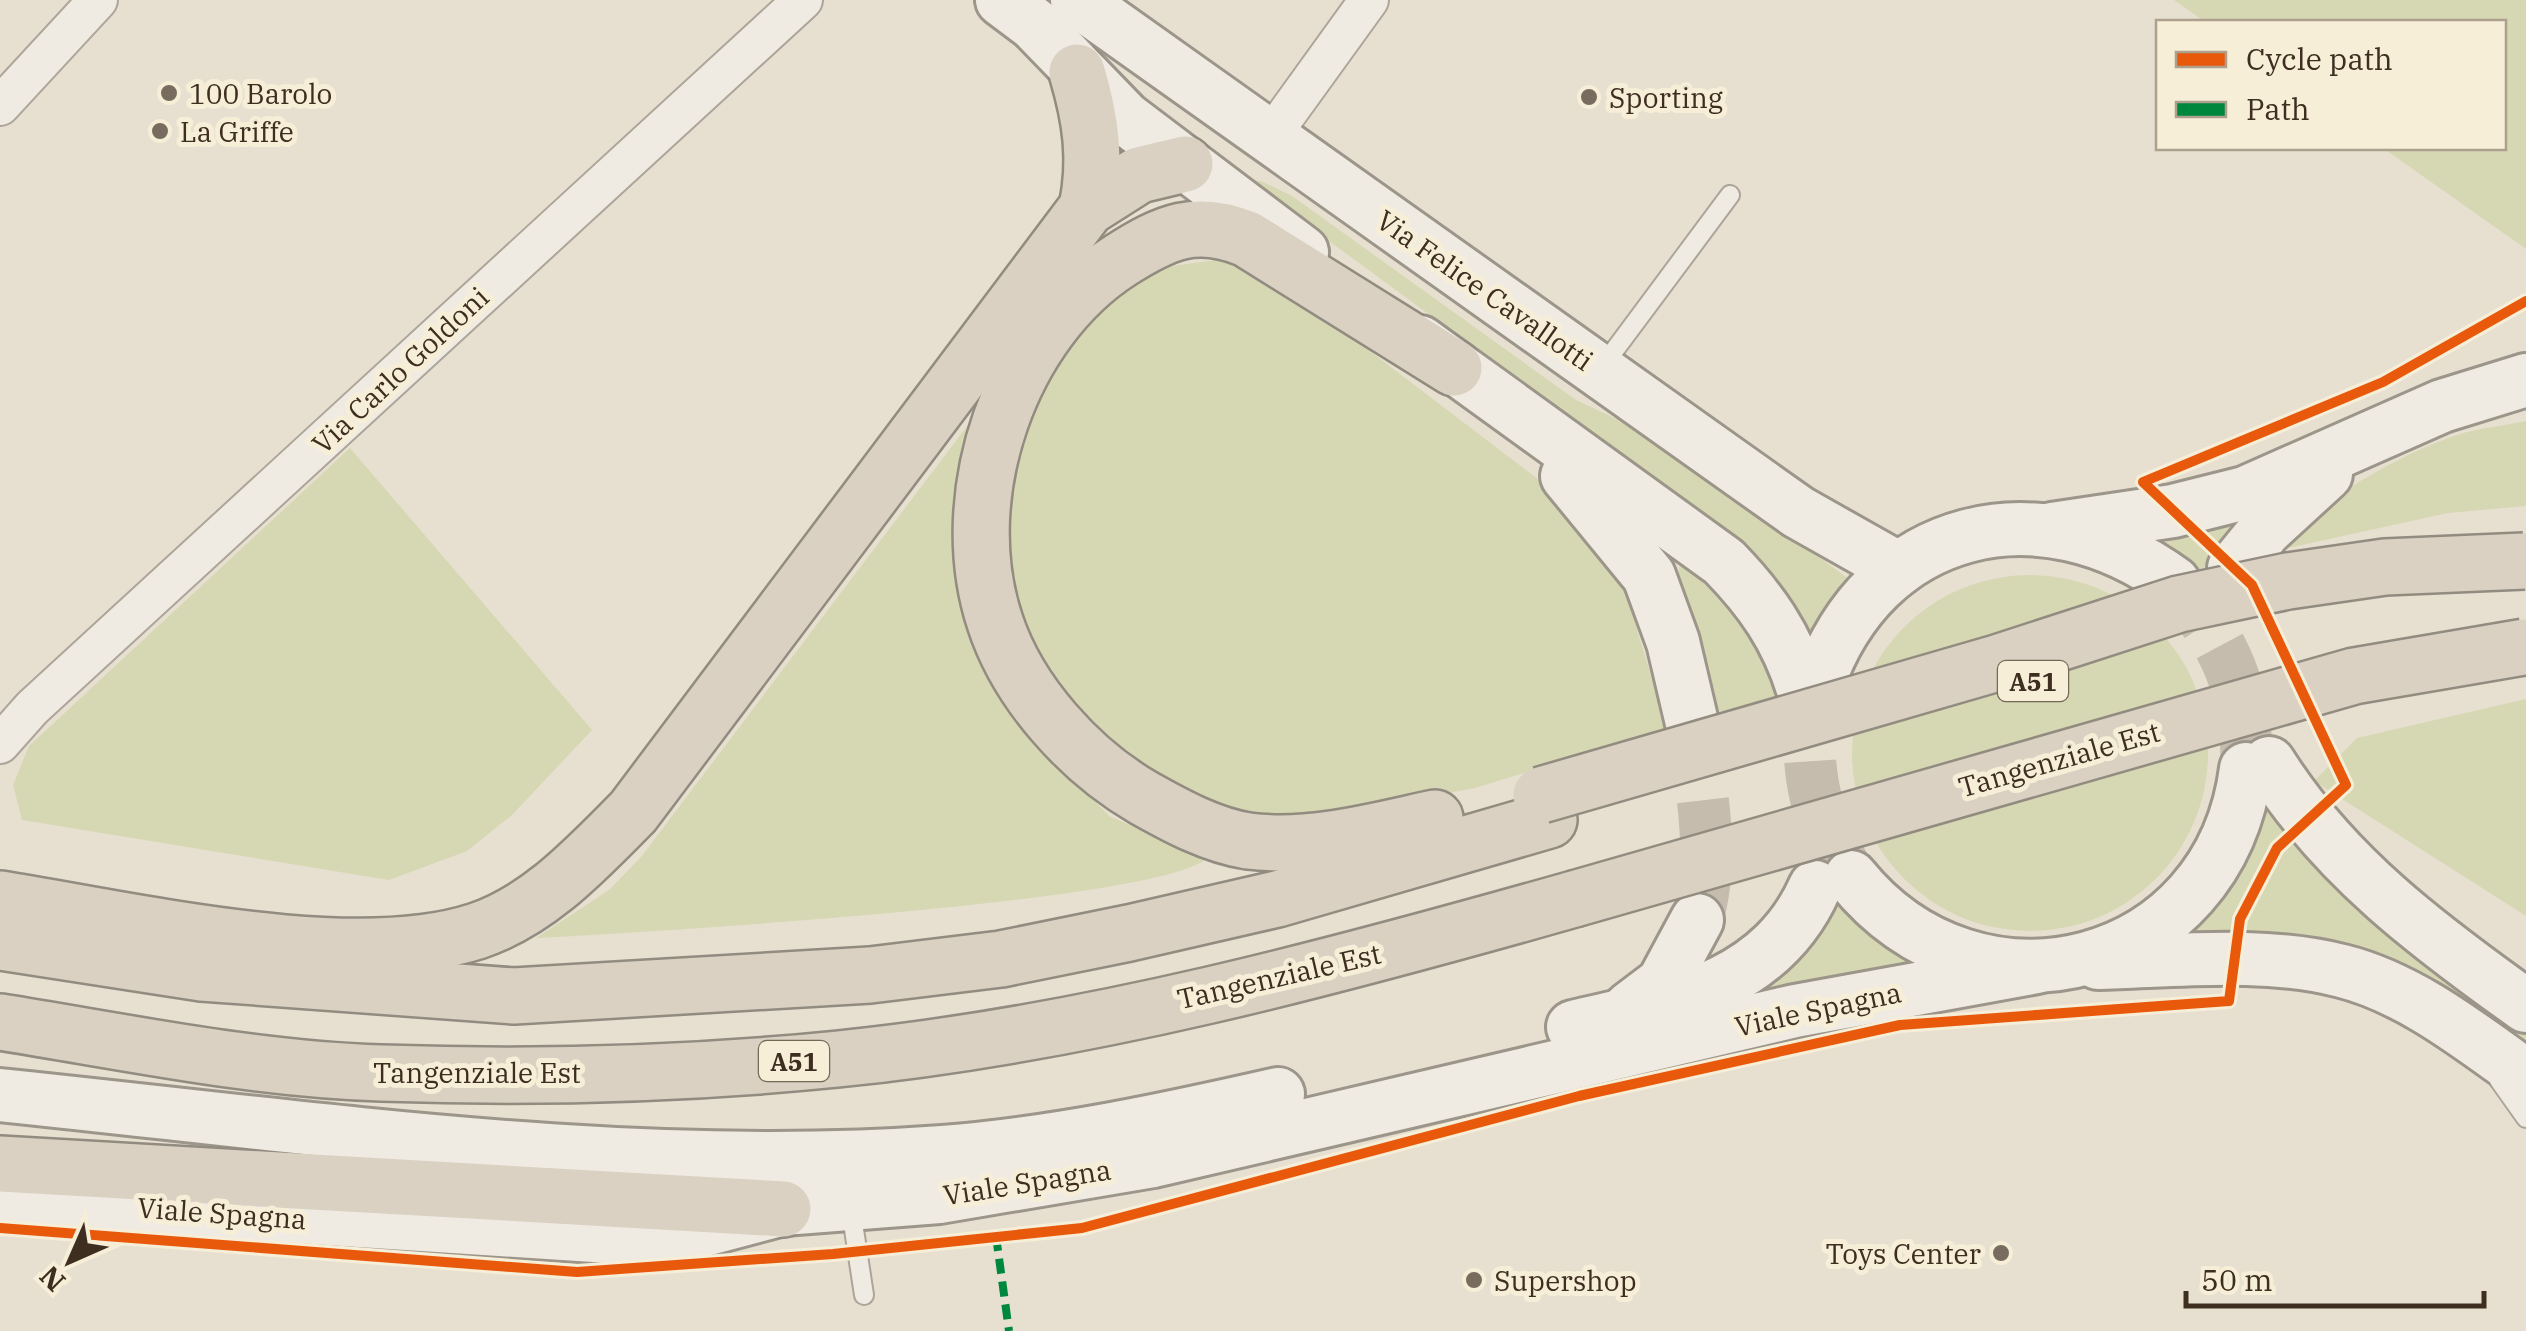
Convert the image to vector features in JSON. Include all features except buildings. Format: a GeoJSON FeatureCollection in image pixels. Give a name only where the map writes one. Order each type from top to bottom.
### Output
{"type":"FeatureCollection","features":[{"type":"Feature","properties":{"kind":"highway"},"geometry":{"type":"LineString","coordinates":[[1077,72],[1090,116],[1094,151],[1087,208]]}},
{"type":"Feature","properties":{"kind":"highway"},"geometry":{"type":"LineString","coordinates":[[0,899],[229,936],[370,947],[433,942],[479,930],[541,896],[634,812],[1087,208],[1139,175],[1185,164]]}},
{"type":"Feature","properties":{"kind":"highway"},"geometry":{"type":"LineString","coordinates":[[1454,368],[1247,239],[1225,230],[1168,232],[1089,280],[1042,334],[1016,384],[993,451],[981,521],[984,571],[995,624],[1027,684],[1071,742],[1123,786],[1183,820],[1248,841],[1334,840],[1545,807]]}},
{"type":"Feature","properties":{"kind":"highway"},"geometry":{"type":"LineString","coordinates":[[0,942],[202,973],[514,996],[870,974],[1001,960],[1277,898],[1545,807],[2179,604],[2288,581],[2385,567],[2525,568]]}},
{"type":"Feature","properties":{"kind":"highway","name":"Tangenziale Est"},"geometry":{"type":"LineString","coordinates":[[0,1022],[260,1063],[379,1073],[556,1074],[838,1059],[1012,1033],[1192,998],[1574,899],[2354,676],[2525,647]]}},
{"type":"Feature","properties":{"kind":"highway"},"geometry":{"type":"LineString","coordinates":[[0,1164],[783,1210]]}},
{"type":"Feature","properties":{"kind":"street"},"geometry":{"type":"LineString","coordinates":[[0,106],[98,0]]}},
{"type":"Feature","properties":{"kind":"street","name":"Via Carlo Goldoni"},"geometry":{"type":"LineString","coordinates":[[0,744],[32,708],[803,0]]}},
{"type":"Feature","properties":{"kind":"street"},"geometry":{"type":"LineString","coordinates":[[1002,0],[1034,24],[1125,118],[1454,368],[1724,562],[1754,592],[1810,686],[1848,622],[1899,569],[1948,542],[1985,532],[2052,530],[2174,511],[2245,494],[2442,406],[2526,380]]}},
{"type":"Feature","properties":{"kind":"street","name":"Via Felice Cavallotti"},"geometry":{"type":"LineString","coordinates":[[1077,0],[1798,512],[1899,569]]}},
{"type":"Feature","properties":{"kind":"street"},"geometry":{"type":"LineString","coordinates":[[1270,137],[1370,0]]}},
{"type":"Feature","properties":{"kind":"street"},"geometry":{"type":"LineString","coordinates":[[1185,164],[1224,158],[1261,160],[1525,347],[1599,371]]}},
{"type":"Feature","properties":{"kind":"street"},"geometry":{"type":"LineString","coordinates":[[1454,368],[1603,515],[1649,576],[1673,642],[1692,724]]}},
{"type":"Feature","properties":{"kind":"street"},"geometry":{"type":"LineString","coordinates":[[2234,568],[2301,493],[2374,436]]}},
{"type":"Feature","properties":{"kind":"street"},"geometry":{"type":"LineString","coordinates":[[2052,530],[2108,543],[2174,583]]}},
{"type":"Feature","properties":{"kind":"street"},"geometry":{"type":"LineString","coordinates":[[2054,965],[2142,936],[2195,891],[2230,834],[2258,766],[2386,900],[2526,1006]]}},
{"type":"Feature","properties":{"kind":"street","name":"Viale Spagna"},"geometry":{"type":"LineString","coordinates":[[0,1095],[504,1145],[762,1159],[944,1152],[1166,1120],[1620,1016],[1745,974],[1792,932],[1833,882],[1877,906],[1936,947],[1969,959],[2054,965]]}},
{"type":"Feature","properties":{"kind":"street"},"geometry":{"type":"LineString","coordinates":[[1620,1016],[1663,983],[1697,920]]}},
{"type":"Feature","properties":{"kind":"street"},"geometry":{"type":"LineString","coordinates":[[2054,965],[2291,962],[2344,971],[2402,995],[2459,1028],[2526,1076]]}},
{"type":"Feature","properties":{"kind":"street","name":"Viale Spagna"},"geometry":{"type":"LineString","coordinates":[[0,1198],[610,1236],[700,1230],[783,1210],[957,1194],[1153,1161],[1796,1011],[2054,965]]}},
{"type":"Feature","properties":{"kind":"lane"},"geometry":{"type":"LineString","coordinates":[[1599,371],[1730,195]]}},
{"type":"Feature","properties":{"kind":"lane"},"geometry":{"type":"LineString","coordinates":[[2459,1028],[2526,1118]]}},
{"type":"Feature","properties":{"kind":"lane"},"geometry":{"type":"LineString","coordinates":[[850,1204],[864,1295]]}},
{"type":"Feature","properties":{"kind":"green space"},"geometry":{"type":"Polygon","coordinates":[[[2174,0],[2526,0],[2526,249],[2386,150],[2506,150],[2506,20],[2202,20],[2174,0]]]}},
{"type":"Feature","properties":{"kind":"green space"},"geometry":{"type":"Polygon","coordinates":[[[1246,180],[1261,181],[1292,196],[1576,400],[1657,438],[1865,591],[1817,654],[1775,580],[1751,551],[1246,180]]]}},
{"type":"Feature","properties":{"kind":"green space"},"geometry":{"type":"Polygon","coordinates":[[[1231,258],[1262,269],[1564,499],[1625,590],[1667,729],[1475,788],[1310,818],[1227,817],[1152,785],[1050,688],[1020,613],[1002,503],[1025,410],[1067,326],[1150,269],[1231,258]]]}},
{"type":"Feature","properties":{"kind":"green space"},"geometry":{"type":"Polygon","coordinates":[[[974,417],[968,489],[1069,774],[1109,816],[1207,858],[1169,874],[1000,902],[536,938],[609,890],[641,857],[974,417]]]}},
{"type":"Feature","properties":{"kind":"green space"},"geometry":{"type":"Polygon","coordinates":[[[2526,421],[2526,506],[2448,513],[2256,555],[2326,503],[2404,457],[2457,435],[2526,421]]]}},
{"type":"Feature","properties":{"kind":"green space"},"geometry":{"type":"Polygon","coordinates":[[[350,448],[592,730],[512,815],[467,851],[389,880],[22,820],[13,785],[29,746],[350,448]]]}},
{"type":"Feature","properties":{"kind":"green space"},"geometry":{"type":"Polygon","coordinates":[[[2242,515],[2227,531],[2199,576],[2151,545],[2196,535],[2242,515]]]}},
{"type":"Feature","properties":{"kind":"green space"},"geometry":{"type":"Polygon","coordinates":[[[1690,564],[1740,610],[1785,696],[1714,713],[1677,586],[1679,567],[1690,564]]]}},
{"type":"Feature","properties":{"kind":"green space"},"geometry":{"type":"Polygon","coordinates":[[[2030,575],[2065,579],[2098,589],[2129,605],[2156,627],[2178,654],[2194,685],[2204,718],[2208,753],[2204,788],[2194,821],[2178,852],[2156,879],[2129,901],[2098,917],[2065,927],[2030,931],[1995,927],[1962,917],[1931,901],[1904,879],[1882,852],[1866,821],[1856,788],[1852,753],[1856,718],[1866,685],[1882,654],[1904,627],[1931,605],[1962,589],[1995,579],[2030,575]]]}},
{"type":"Feature","properties":{"kind":"green space"},"geometry":{"type":"Polygon","coordinates":[[[2526,699],[2526,916],[2314,781],[2357,738],[2526,699]]]}},
{"type":"Feature","properties":{"kind":"green space"},"geometry":{"type":"Polygon","coordinates":[[[2258,789],[2315,867],[2404,947],[2526,1035],[2526,1048],[2307,938],[2173,932],[2258,789]]]}},
{"type":"Feature","properties":{"kind":"green space"},"geometry":{"type":"Polygon","coordinates":[[[1842,889],[1942,969],[1728,1001],[1769,982],[1798,958],[1821,928],[1842,889]]]}},
{"type":"Feature","properties":{"kind":"tunnel"},"geometry":{"type":"LineString","coordinates":[[2174,583],[2207,624],[2230,669],[2243,716],[2246,769]]}},
{"type":"Feature","properties":{"kind":"tunnel"},"geometry":{"type":"LineString","coordinates":[[1818,684],[1810,731],[1812,778],[1824,824],[1845,867]]}},
{"type":"Feature","properties":{"kind":"tunnel"},"geometry":{"type":"LineString","coordinates":[[1692,723],[1706,847],[1703,896],[1697,920]]}},
{"type":"Feature","properties":{"kind":"marked path"},"geometry":{"type":"LineString","coordinates":[[996,1236],[1009,1331]]}},
{"type":"Feature","properties":{"kind":"cycle path"},"geometry":{"type":"LineString","coordinates":[[0,1228],[577,1272],[833,1254],[1082,1228],[1579,1096],[1900,1025],[2229,1001],[2240,919],[2277,848],[2346,785],[2252,585],[2143,482],[2383,382],[2526,301]]}},
{"type":"Feature","properties":{"kind":"place","name":"100 Barolo"},"geometry":{"type":"Point","coordinates":[169,93]}},
{"type":"Feature","properties":{"kind":"place","name":"Sporting"},"geometry":{"type":"Point","coordinates":[1589,97]}},
{"type":"Feature","properties":{"kind":"place","name":"La Griffe"},"geometry":{"type":"Point","coordinates":[160,131]}},
{"type":"Feature","properties":{"kind":"place","name":"Toys Center"},"geometry":{"type":"Point","coordinates":[2001,1253]}},
{"type":"Feature","properties":{"kind":"place","name":"Supershop"},"geometry":{"type":"Point","coordinates":[1474,1280]}}]}
